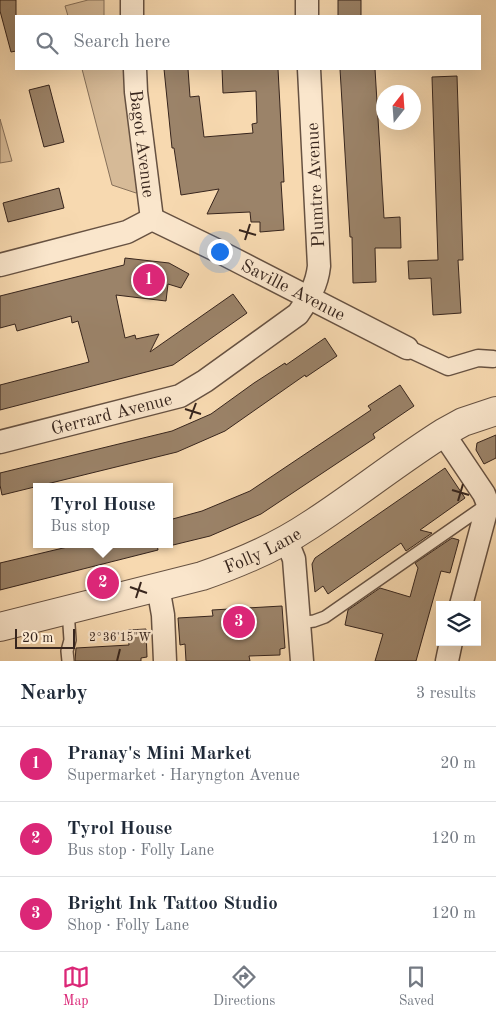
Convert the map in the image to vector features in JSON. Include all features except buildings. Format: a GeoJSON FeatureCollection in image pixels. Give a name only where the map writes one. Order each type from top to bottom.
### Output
{"type":"FeatureCollection","features":[{"type":"Feature","properties":{"kind":"street"},"geometry":{"type":"LineString","coordinates":[[132,0],[132,15]]}},
{"type":"Feature","properties":{"kind":"street"},"geometry":{"type":"LineString","coordinates":[[307,0],[308,15]]}},
{"type":"Feature","properties":{"kind":"street","name":"Bagot Avenue"},"geometry":{"type":"LineString","coordinates":[[135,70],[136,92],[152,220]]}},
{"type":"Feature","properties":{"kind":"street","name":"Plumtre Avenue"},"geometry":{"type":"LineString","coordinates":[[309,70],[319,266],[317,279],[309,299]]}},
{"type":"Feature","properties":{"kind":"street"},"geometry":{"type":"LineString","coordinates":[[0,265],[127,232],[152,220]]}},
{"type":"Feature","properties":{"kind":"street","name":"Saville Avenue"},"geometry":{"type":"LineString","coordinates":[[152,220],[216,250],[407,348]]}},
{"type":"Feature","properties":{"kind":"street","name":"Gerrard Avenue"},"geometry":{"type":"LineString","coordinates":[[0,442],[180,396],[289,322],[298,314],[309,299]]}},
{"type":"Feature","properties":{"kind":"street"},"geometry":{"type":"LineString","coordinates":[[407,348],[448,367],[478,358],[493,360]]}},
{"type":"Feature","properties":{"kind":"street","name":"Folly Lane"},"geometry":{"type":"LineString","coordinates":[[0,627],[229,567],[310,525],[442,433],[463,422],[496,411]]}},
{"type":"Feature","properties":{"kind":"street"},"geometry":{"type":"LineString","coordinates":[[442,433],[484,494],[488,504],[462,601]]}},
{"type":"Feature","properties":{"kind":"street"},"geometry":{"type":"LineString","coordinates":[[286,539],[294,559],[302,661]]}},
{"type":"Feature","properties":{"kind":"street"},"geometry":{"type":"LineString","coordinates":[[158,587],[163,614],[165,661]]}},
{"type":"Feature","properties":{"kind":"street"},"geometry":{"type":"LineString","coordinates":[[446,661],[450,646]]}},
{"type":"Feature","properties":{"kind":"lane"},"geometry":{"type":"LineString","coordinates":[[299,623],[325,617],[488,504]]}},
{"type":"Feature","properties":{"kind":"lane"},"geometry":{"type":"LineString","coordinates":[[68,610],[70,640],[67,651],[68,661]]}},
{"type":"Feature","properties":{"kind":"shaded area"},"geometry":{"type":"Polygon","coordinates":[[[88,0],[104,0],[104,15],[68,15],[65,6],[88,0]]]}},
{"type":"Feature","properties":{"kind":"shaded area"},"geometry":{"type":"Polygon","coordinates":[[[82,70],[125,70],[138,190],[136,193],[112,185],[82,70]]]}},
{"type":"Feature","properties":{"kind":"shaded area"},"geometry":{"type":"Polygon","coordinates":[[[0,119],[12,161],[0,163],[0,119]]]}},
{"type":"Feature","properties":{"kind":"place","name":"Pranay's Mini Market"},"geometry":{"type":"Point","coordinates":[149,280]}},
{"type":"Feature","properties":{"kind":"place","name":"Tyrol House"},"geometry":{"type":"Point","coordinates":[103,583]}},
{"type":"Feature","properties":{"kind":"place","name":"Bright Ink Tattoo Studio"},"geometry":{"type":"Point","coordinates":[239,622]}}]}
